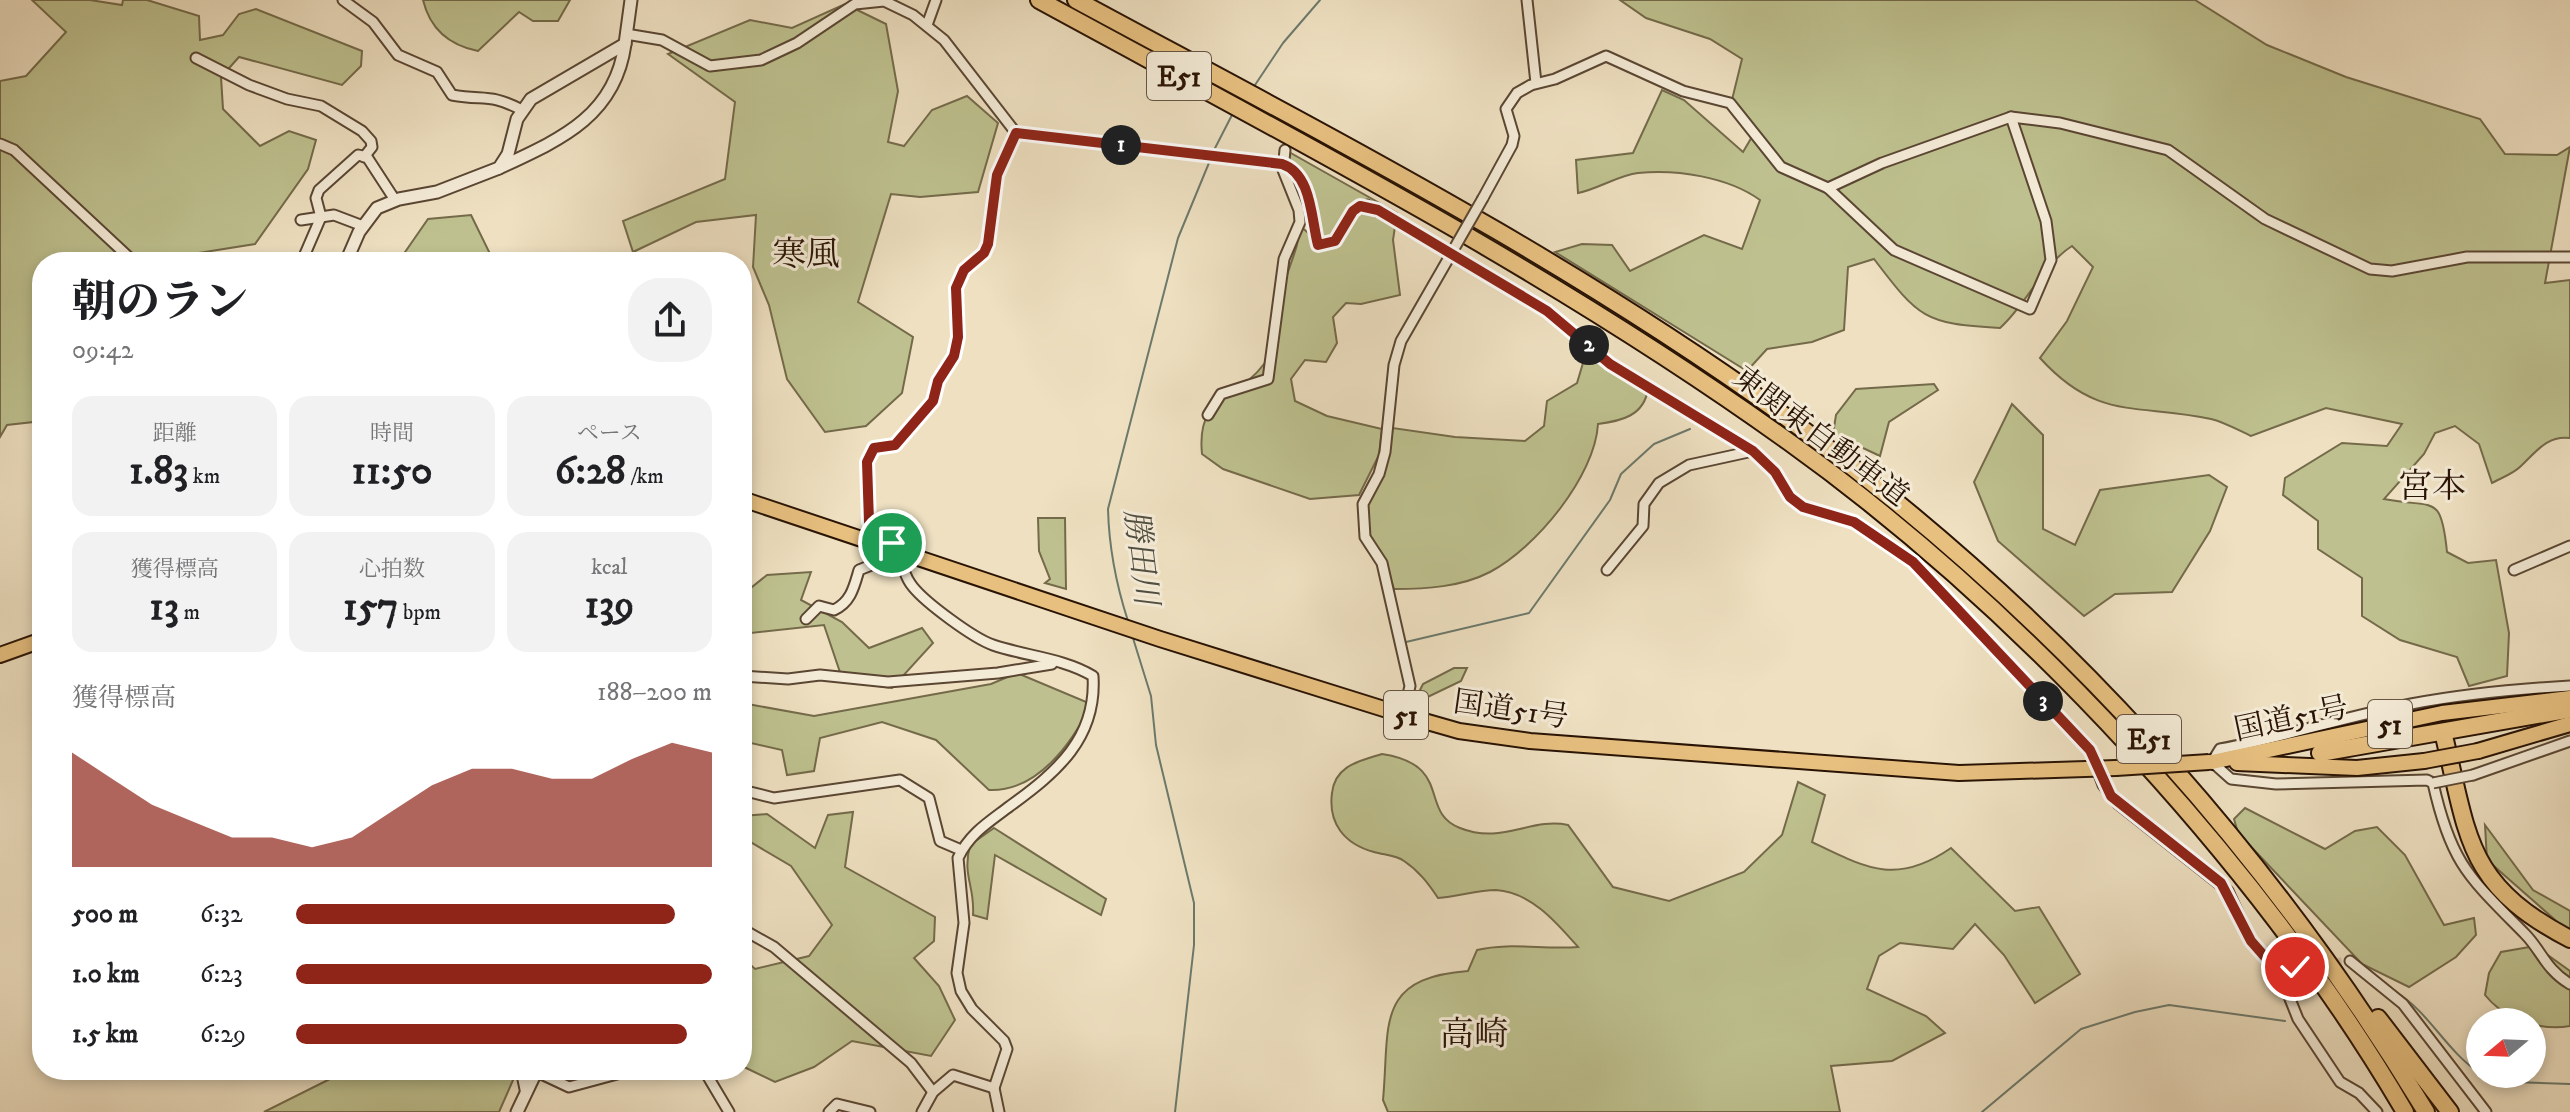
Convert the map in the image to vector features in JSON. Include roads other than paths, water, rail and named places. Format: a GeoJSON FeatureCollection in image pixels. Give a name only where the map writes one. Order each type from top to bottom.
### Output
{"type":"FeatureCollection","features":[{"type":"Feature","properties":{"kind":"highway","name":"東関東自動車道"},"geometry":{"type":"LineString","coordinates":[[1039,0],[1504,257],[1674,362],[1791,443],[1919,547],[2021,638],[2101,720],[2209,840],[2282,930],[2359,1038],[2405,1112]]}},
{"type":"Feature","properties":{"kind":"highway","name":"東関東自動車道"},"geometry":{"type":"LineString","coordinates":[[1076,0],[1558,267],[1803,429],[1957,552],[2112,699],[2208,807],[2315,944],[2426,1112]]}},
{"type":"Feature","properties":{"kind":"highway","name":"国道51号"},"geometry":{"type":"LineString","coordinates":[[752,502],[1160,639],[1403,715],[1459,731],[1530,741],[1959,773],[2210,762],[2357,768],[2478,751],[2569,710]]}},
{"type":"Feature","properties":{"kind":"highway"},"geometry":{"type":"LineString","coordinates":[[0,655],[32,644]]}},
{"type":"Feature","properties":{"kind":"highway","name":"国道51号"},"geometry":{"type":"LineString","coordinates":[[2210,762],[2442,713],[2569,710]]}},
{"type":"Feature","properties":{"kind":"highway"},"geometry":{"type":"LineString","coordinates":[[2276,764],[2320,753],[2569,710]]}},
{"type":"Feature","properties":{"kind":"highway"},"geometry":{"type":"LineString","coordinates":[[2443,732],[2467,826],[2487,875],[2510,902],[2570,939]]}},
{"type":"Feature","properties":{"kind":"highway"},"geometry":{"type":"LineString","coordinates":[[2242,756],[2320,753]]}},
{"type":"Feature","properties":{"kind":"highway"},"geometry":{"type":"LineString","coordinates":[[2315,944],[2348,978],[2450,1112]]}},
{"type":"Feature","properties":{"kind":"street"},"geometry":{"type":"LineString","coordinates":[[343,0],[373,22],[398,55],[437,72],[452,95],[469,98],[490,96],[522,110]]}},
{"type":"Feature","properties":{"kind":"street"},"geometry":{"type":"LineString","coordinates":[[351,252],[363,226],[377,208],[395,200],[437,192],[499,168],[566,136],[588,120],[609,94],[623,61],[631,0]]}},
{"type":"Feature","properties":{"kind":"street"},"geometry":{"type":"LineString","coordinates":[[499,168],[508,154],[522,110],[541,92],[626,39],[662,40],[710,66],[776,55],[855,4],[872,0],[899,8],[944,40],[1016,133],[1282,164],[1299,175],[1306,190],[1318,245],[1335,241],[1353,211],[1367,205],[1547,311],[1610,364],[1753,451],[1775,472],[1790,497],[1803,507],[1854,522],[1913,562],[2090,750],[2100,769],[2103,785],[2118,804],[2228,891],[2251,941],[2280,974],[2298,1019],[2340,1082],[2359,1093],[2377,1112]]}},
{"type":"Feature","properties":{"kind":"street"},"geometry":{"type":"LineString","coordinates":[[927,25],[936,0]]}},
{"type":"Feature","properties":{"kind":"street"},"geometry":{"type":"LineString","coordinates":[[1527,0],[1536,83]]}},
{"type":"Feature","properties":{"kind":"street"},"geometry":{"type":"LineString","coordinates":[[1403,715],[1410,686],[1382,563],[1365,537],[1363,504],[1379,474],[1385,452],[1394,365],[1401,341],[1512,145],[1514,136],[1506,109],[1517,93],[1606,56],[1624,61],[1683,91],[1730,103],[1781,167],[1828,188],[1894,250],[2030,309],[2051,260],[2046,221],[2011,117]]}},
{"type":"Feature","properties":{"kind":"street"},"geometry":{"type":"LineString","coordinates":[[196,58],[249,85],[335,113],[371,141],[372,147],[364,157]]}},
{"type":"Feature","properties":{"kind":"street"},"geometry":{"type":"LineString","coordinates":[[1828,188],[1882,163],[2011,117],[2060,123],[2168,150],[2265,219],[2370,269],[2392,271],[2467,257],[2570,257]]}},
{"type":"Feature","properties":{"kind":"street"},"geometry":{"type":"LineString","coordinates":[[999,1112],[994,1088],[1007,1049],[1004,1041],[972,1009],[961,991],[957,973],[964,923],[958,858],[977,830],[1058,767],[1082,738],[1092,712],[1093,676],[1078,667],[992,645],[914,589],[894,550],[892,537],[869,522],[867,462],[874,448],[895,445],[924,415],[933,401],[938,381],[954,356],[958,337],[956,288],[964,270],[984,253],[988,244],[997,175],[1016,133]]}},
{"type":"Feature","properties":{"kind":"street"},"geometry":{"type":"LineString","coordinates":[[0,144],[14,150],[123,252]]}},
{"type":"Feature","properties":{"kind":"street"},"geometry":{"type":"LineString","coordinates":[[1208,415],[1221,394],[1268,379],[1284,259],[1300,222],[1282,164],[1285,150]]}},
{"type":"Feature","properties":{"kind":"street"},"geometry":{"type":"LineString","coordinates":[[306,252],[321,217],[316,198],[319,190],[358,155],[364,157],[388,185],[395,200]]}},
{"type":"Feature","properties":{"kind":"street"},"geometry":{"type":"LineString","coordinates":[[301,220],[343,217],[363,226]]}},
{"type":"Feature","properties":{"kind":"street"},"geometry":{"type":"LineString","coordinates":[[1607,570],[1643,526],[1644,504],[1659,483],[1689,465],[1753,451]]}},
{"type":"Feature","properties":{"kind":"street"},"geometry":{"type":"LineString","coordinates":[[2514,570],[2570,546]]}},
{"type":"Feature","properties":{"kind":"street"},"geometry":{"type":"LineString","coordinates":[[806,619],[819,606],[834,610],[840,607],[850,597],[859,570],[884,560],[894,550]]}},
{"type":"Feature","properties":{"kind":"street"},"geometry":{"type":"LineString","coordinates":[[752,677],[788,679],[820,675],[888,682],[998,673],[1059,663]]}},
{"type":"Feature","properties":{"kind":"street"},"geometry":{"type":"LineString","coordinates":[[2570,686],[2408,704],[2288,737],[2220,749],[2210,762],[2231,779],[2276,784],[2427,780],[2433,783],[2473,775],[2570,741]]}},
{"type":"Feature","properties":{"kind":"street"},"geometry":{"type":"LineString","coordinates":[[752,792],[774,798],[900,780],[929,798],[940,841],[961,850]]}},
{"type":"Feature","properties":{"kind":"street"},"geometry":{"type":"LineString","coordinates":[[2433,783],[2452,851],[2484,892],[2529,938],[2537,954],[2570,984]]}},
{"type":"Feature","properties":{"kind":"street"},"geometry":{"type":"LineString","coordinates":[[752,935],[774,947],[911,1063],[933,1092]]}},
{"type":"Feature","properties":{"kind":"street"},"geometry":{"type":"LineString","coordinates":[[2350,961],[2403,1004],[2486,1112]]}},
{"type":"Feature","properties":{"kind":"street"},"geometry":{"type":"LineString","coordinates":[[2280,974],[2295,967]]}},
{"type":"Feature","properties":{"kind":"street"},"geometry":{"type":"LineString","coordinates":[[922,1112],[933,1092],[953,1075],[994,1088]]}},
{"type":"Feature","properties":{"kind":"street"},"geometry":{"type":"LineString","coordinates":[[523,1080],[526,1094]]}},
{"type":"Feature","properties":{"kind":"street"},"geometry":{"type":"LineString","coordinates":[[517,1112],[533,1080]]}},
{"type":"Feature","properties":{"kind":"street"},"geometry":{"type":"LineString","coordinates":[[555,1080],[569,1087],[595,1080]]}},
{"type":"Feature","properties":{"kind":"street"},"geometry":{"type":"LineString","coordinates":[[710,1080],[729,1112]]}},
{"type":"Feature","properties":{"kind":"street"},"geometry":{"type":"LineString","coordinates":[[829,1112],[837,1104],[870,1112]]}},
{"type":"Feature","properties":{"kind":"waterway","name":"勝田川"},"geometry":{"type":"LineString","coordinates":[[1253,88],[1283,43],[1320,0]]}},
{"type":"Feature","properties":{"kind":"waterway","name":"勝田川"},"geometry":{"type":"LineString","coordinates":[[1213,152],[1232,115]]}},
{"type":"Feature","properties":{"kind":"waterway","name":"勝田川"},"geometry":{"type":"LineString","coordinates":[[1128,621],[1114,566],[1108,509],[1178,238],[1211,158]]}},
{"type":"Feature","properties":{"kind":"waterway"},"geometry":{"type":"LineString","coordinates":[[1406,642],[1529,613],[1610,500],[1621,474],[1654,444],[1690,429]]}},
{"type":"Feature","properties":{"kind":"waterway","name":"勝田川"},"geometry":{"type":"LineString","coordinates":[[1132,635],[1151,696],[1156,745],[1194,903],[1194,945],[1175,1112]]}},
{"type":"Feature","properties":{"kind":"waterway"},"geometry":{"type":"LineString","coordinates":[[2396,992],[2408,1000],[2466,1062]]}},
{"type":"Feature","properties":{"kind":"waterway"},"geometry":{"type":"LineString","coordinates":[[1982,1112],[2081,1029],[2135,1012],[2169,1005],[2285,1021]]}},
{"type":"Feature","properties":{"kind":"waterway"},"geometry":{"type":"LineString","coordinates":[[2546,1083],[2570,1084]]}},
{"type":"Feature","properties":{"kind":"tunnel"},"geometry":{"type":"LineString","coordinates":[[2306,966],[2350,961]]}},
{"type":"Feature","properties":{"kind":"district","name":"寒風"},"geometry":{"type":"Point","coordinates":[806,253]}},
{"type":"Feature","properties":{"kind":"district","name":"宮本"},"geometry":{"type":"Point","coordinates":[2432,485]}},
{"type":"Feature","properties":{"kind":"district","name":"高崎"},"geometry":{"type":"Point","coordinates":[1474,1033]}}]}
